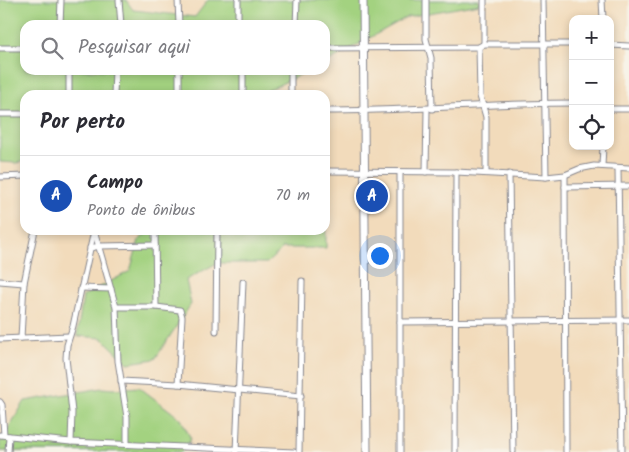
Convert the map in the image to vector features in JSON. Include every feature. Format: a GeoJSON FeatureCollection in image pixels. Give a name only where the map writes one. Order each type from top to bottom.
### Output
{"type":"FeatureCollection","features":[{"type":"Feature","properties":{"kind":"street"},"geometry":{"type":"LineString","coordinates":[[60,20],[61,0]]}},
{"type":"Feature","properties":{"kind":"street"},"geometry":{"type":"LineString","coordinates":[[119,0],[121,20]]}},
{"type":"Feature","properties":{"kind":"street"},"geometry":{"type":"LineString","coordinates":[[178,0],[179,20]]}},
{"type":"Feature","properties":{"kind":"street"},"geometry":{"type":"LineString","coordinates":[[238,0],[238,20]]}},
{"type":"Feature","properties":{"kind":"street"},"geometry":{"type":"LineString","coordinates":[[296,20],[297,0]]}},
{"type":"Feature","properties":{"kind":"street"},"geometry":{"type":"LineString","coordinates":[[364,0],[366,452]]}},
{"type":"Feature","properties":{"kind":"street"},"geometry":{"type":"LineString","coordinates":[[426,0],[426,39],[431,58],[426,172]]}},
{"type":"Feature","properties":{"kind":"street"},"geometry":{"type":"LineString","coordinates":[[484,0],[482,104],[486,117],[486,173]]}},
{"type":"Feature","properties":{"kind":"street"},"geometry":{"type":"LineString","coordinates":[[543,0],[546,177]]}},
{"type":"Feature","properties":{"kind":"street"},"geometry":{"type":"LineString","coordinates":[[602,0],[603,15]]}},
{"type":"Feature","properties":{"kind":"street"},"geometry":{"type":"LineString","coordinates":[[330,48],[428,48],[569,44]]}},
{"type":"Feature","properties":{"kind":"street"},"geometry":{"type":"LineString","coordinates":[[614,45],[629,46]]}},
{"type":"Feature","properties":{"kind":"street"},"geometry":{"type":"LineString","coordinates":[[0,48],[20,48]]}},
{"type":"Feature","properties":{"kind":"street"},"geometry":{"type":"LineString","coordinates":[[69,75],[69,90]]}},
{"type":"Feature","properties":{"kind":"street"},"geometry":{"type":"LineString","coordinates":[[114,90],[115,75]]}},
{"type":"Feature","properties":{"kind":"street"},"geometry":{"type":"LineString","coordinates":[[179,75],[179,90]]}},
{"type":"Feature","properties":{"kind":"street"},"geometry":{"type":"LineString","coordinates":[[243,75],[243,90]]}},
{"type":"Feature","properties":{"kind":"street"},"geometry":{"type":"LineString","coordinates":[[291,75],[291,90]]}},
{"type":"Feature","properties":{"kind":"street"},"geometry":{"type":"LineString","coordinates":[[330,111],[430,109],[482,104],[569,103]]}},
{"type":"Feature","properties":{"kind":"street"},"geometry":{"type":"LineString","coordinates":[[614,109],[629,109]]}},
{"type":"Feature","properties":{"kind":"street"},"geometry":{"type":"LineString","coordinates":[[0,114],[20,114]]}},
{"type":"Feature","properties":{"kind":"street"},"geometry":{"type":"LineString","coordinates":[[602,166],[603,150]]}},
{"type":"Feature","properties":{"kind":"street"},"geometry":{"type":"LineString","coordinates":[[330,170],[456,172],[546,177],[565,175],[586,168],[602,166],[629,168]]}},
{"type":"Feature","properties":{"kind":"street"},"geometry":{"type":"LineString","coordinates":[[618,168],[622,452]]}},
{"type":"Feature","properties":{"kind":"street"},"geometry":{"type":"LineString","coordinates":[[400,172],[400,452]]}},
{"type":"Feature","properties":{"kind":"street"},"geometry":{"type":"LineString","coordinates":[[455,452],[456,172]]}},
{"type":"Feature","properties":{"kind":"street"},"geometry":{"type":"LineString","coordinates":[[509,174],[513,452]]}},
{"type":"Feature","properties":{"kind":"street"},"geometry":{"type":"LineString","coordinates":[[565,175],[566,452]]}},
{"type":"Feature","properties":{"kind":"street"},"geometry":{"type":"LineString","coordinates":[[0,177],[20,176]]}},
{"type":"Feature","properties":{"kind":"street"},"geometry":{"type":"LineString","coordinates":[[565,187],[629,186]]}},
{"type":"Feature","properties":{"kind":"street"},"geometry":{"type":"LineString","coordinates":[[21,338],[24,283],[34,235]]}},
{"type":"Feature","properties":{"kind":"street"},"geometry":{"type":"LineString","coordinates":[[71,442],[72,412],[66,358],[69,336],[93,235]]}},
{"type":"Feature","properties":{"kind":"street"},"geometry":{"type":"LineString","coordinates":[[96,235],[116,307],[118,356],[127,418],[127,444]]}},
{"type":"Feature","properties":{"kind":"street"},"geometry":{"type":"LineString","coordinates":[[155,235],[156,307]]}},
{"type":"Feature","properties":{"kind":"street"},"geometry":{"type":"LineString","coordinates":[[216,331],[217,235]]}},
{"type":"Feature","properties":{"kind":"street"},"geometry":{"type":"LineString","coordinates":[[90,248],[155,244]]}},
{"type":"Feature","properties":{"kind":"street"},"geometry":{"type":"LineString","coordinates":[[299,452],[302,280]]}},
{"type":"Feature","properties":{"kind":"street"},"geometry":{"type":"LineString","coordinates":[[0,282],[24,283]]}},
{"type":"Feature","properties":{"kind":"street"},"geometry":{"type":"LineString","coordinates":[[236,450],[243,282]]}},
{"type":"Feature","properties":{"kind":"street"},"geometry":{"type":"LineString","coordinates":[[81,288],[111,289]]}},
{"type":"Feature","properties":{"kind":"street"},"geometry":{"type":"LineString","coordinates":[[116,307],[156,307],[177,309],[182,313],[178,384]]}},
{"type":"Feature","properties":{"kind":"street"},"geometry":{"type":"LineString","coordinates":[[400,322],[454,320],[629,320]]}},
{"type":"Feature","properties":{"kind":"street"},"geometry":{"type":"LineString","coordinates":[[0,339],[69,336]]}},
{"type":"Feature","properties":{"kind":"street"},"geometry":{"type":"LineString","coordinates":[[122,381],[239,389],[301,396]]}},
{"type":"Feature","properties":{"kind":"street"},"geometry":{"type":"LineString","coordinates":[[0,402],[8,452]]}},
{"type":"Feature","properties":{"kind":"street"},"geometry":{"type":"LineString","coordinates":[[4,435],[174,449],[294,452]]}},
{"type":"Feature","properties":{"kind":"street"},"geometry":{"type":"LineString","coordinates":[[111,444],[111,452]]}},
{"type":"Feature","properties":{"kind":"green space"},"geometry":{"type":"Polygon","coordinates":[[[0,0],[126,0],[133,10],[195,17],[208,0],[479,0],[479,4],[407,17],[330,60],[330,20],[20,20],[20,75],[300,75],[268,90],[20,90],[20,162],[0,162],[0,0]]]}},
{"type":"Feature","properties":{"kind":"green space"},"geometry":{"type":"Polygon","coordinates":[[[145,235],[326,235],[326,248],[283,248],[267,263],[217,263],[186,280],[191,304],[155,359],[128,363],[102,338],[77,336],[83,296],[130,271],[139,240],[145,235]]]}},
{"type":"Feature","properties":{"kind":"green space"},"geometry":{"type":"Polygon","coordinates":[[[139,387],[181,419],[191,439],[182,452],[0,451],[0,442],[25,401],[102,388],[139,387]]]}},
{"type":"Feature","properties":{"kind":"place","name":"Campo"},"geometry":{"type":"Point","coordinates":[372,196]}}]}
